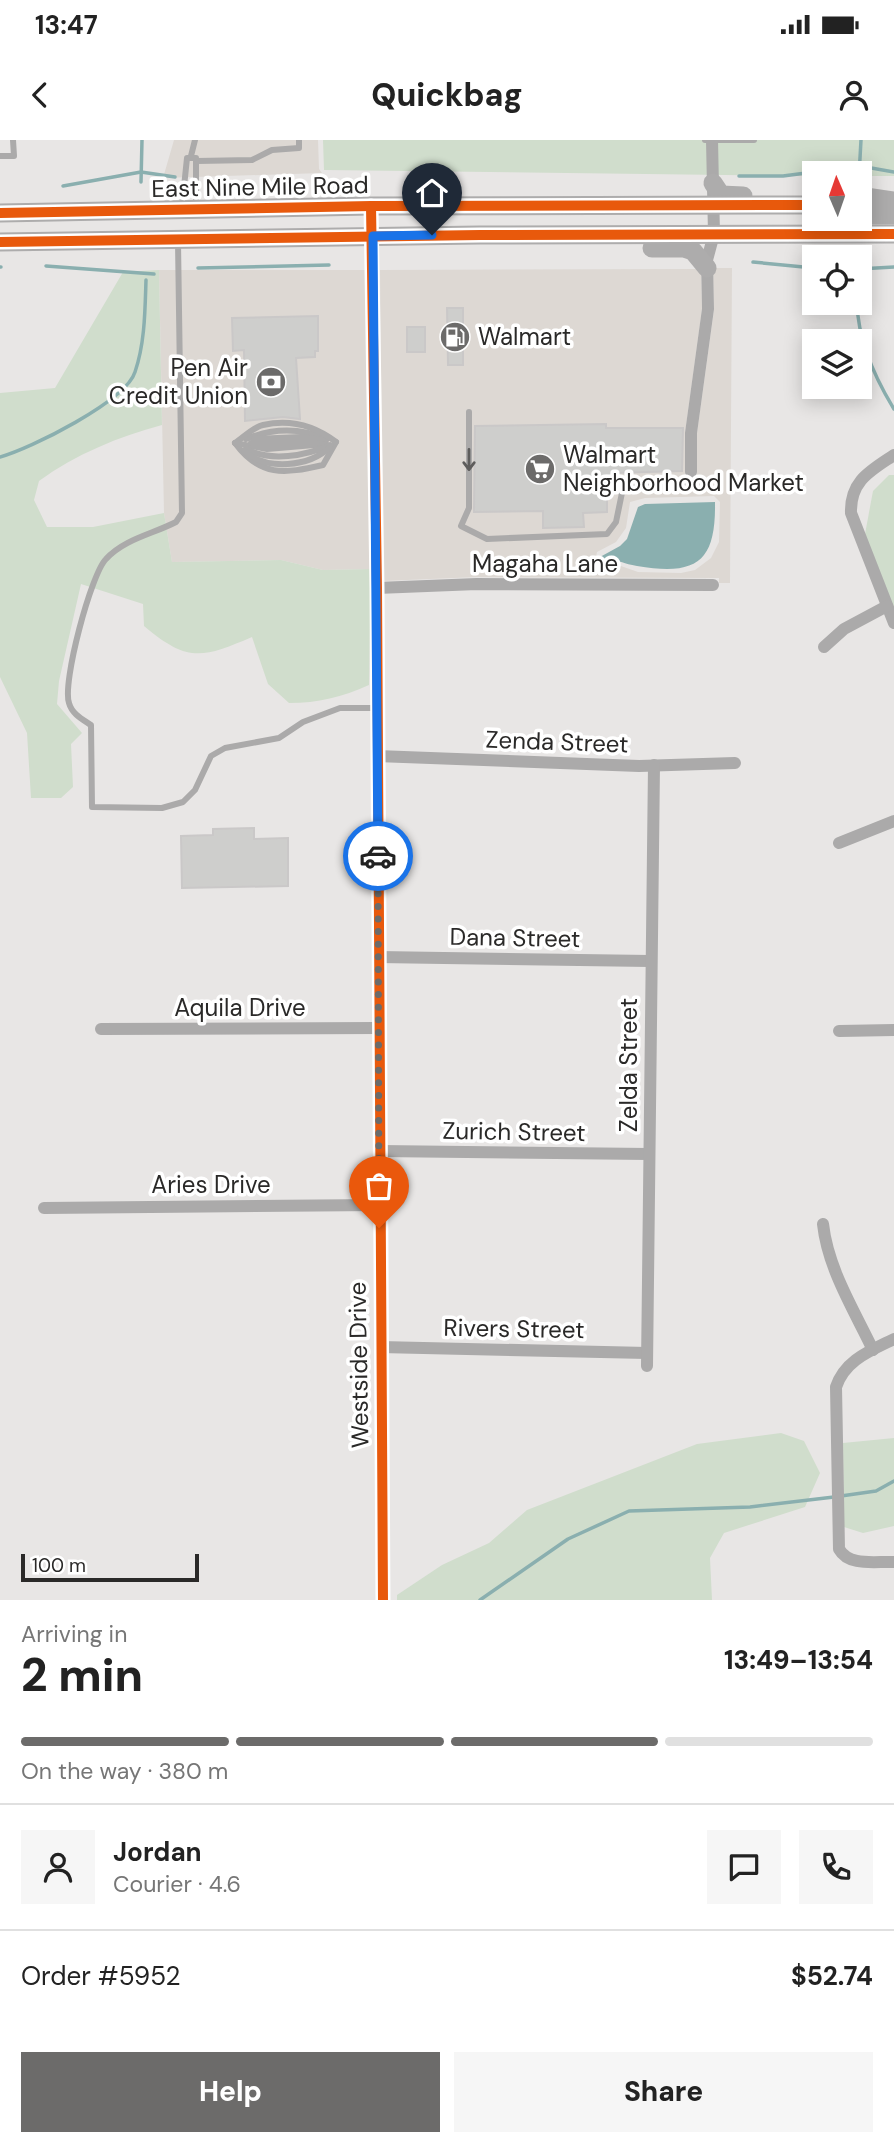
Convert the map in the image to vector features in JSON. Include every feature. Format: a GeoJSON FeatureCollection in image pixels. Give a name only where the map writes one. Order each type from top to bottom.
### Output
{"type":"FeatureCollection","features":[{"type":"Feature","properties":{"kind":"main road"},"geometry":{"type":"LineString","coordinates":[[713,183],[721,195],[802,195]]}},
{"type":"Feature","properties":{"kind":"main road"},"geometry":{"type":"LineString","coordinates":[[872,199],[894,203]]}},
{"type":"Feature","properties":{"kind":"main road"},"geometry":{"type":"LineString","coordinates":[[872,204],[894,203]]}},
{"type":"Feature","properties":{"kind":"main road"},"geometry":{"type":"LineString","coordinates":[[408,236],[452,227],[686,225],[698,223],[713,205]]}},
{"type":"Feature","properties":{"kind":"main road","name":"East Nine Mile Road"},"geometry":{"type":"LineString","coordinates":[[0,213],[372,206],[802,205]]}},
{"type":"Feature","properties":{"kind":"main road"},"geometry":{"type":"LineString","coordinates":[[714,234],[722,219],[733,215],[802,215]]}},
{"type":"Feature","properties":{"kind":"main road"},"geometry":{"type":"LineString","coordinates":[[872,215],[894,215]]}},
{"type":"Feature","properties":{"kind":"main road"},"geometry":{"type":"LineString","coordinates":[[831,234],[859,224],[894,224]]}},
{"type":"Feature","properties":{"kind":"main road"},"geometry":{"type":"LineString","coordinates":[[573,234],[615,248],[684,248],[693,251],[707,268]]}},
{"type":"Feature","properties":{"kind":"main road","name":"East Nine Mile Road"},"geometry":{"type":"LineString","coordinates":[[0,242],[573,234],[894,234]]}},
{"type":"Feature","properties":{"kind":"street"},"geometry":{"type":"LineString","coordinates":[[691,471],[691,433],[708,309],[707,268],[714,234],[712,140]]}},
{"type":"Feature","properties":{"kind":"street","name":"Westside Drive"},"geometry":{"type":"LineString","coordinates":[[372,206],[383,1600]]}},
{"type":"Feature","properties":{"kind":"street"},"geometry":{"type":"LineString","coordinates":[[894,456],[866,473],[853,491],[850,502],[851,513],[894,624]]}},
{"type":"Feature","properties":{"kind":"street","name":"Magaha Lane"},"geometry":{"type":"LineString","coordinates":[[377,588],[477,584],[713,585]]}},
{"type":"Feature","properties":{"kind":"street"},"geometry":{"type":"LineString","coordinates":[[824,647],[844,629],[887,606]]}},
{"type":"Feature","properties":{"kind":"street","name":"Zenda Street"},"geometry":{"type":"LineString","coordinates":[[377,756],[654,765],[735,763]]}},
{"type":"Feature","properties":{"kind":"street","name":"Zelda Street"},"geometry":{"type":"LineString","coordinates":[[647,1359],[654,765]]}},
{"type":"Feature","properties":{"kind":"street"},"geometry":{"type":"LineString","coordinates":[[839,843],[894,821]]}},
{"type":"Feature","properties":{"kind":"street","name":"Dana Street"},"geometry":{"type":"LineString","coordinates":[[378,957],[650,961]]}},
{"type":"Feature","properties":{"kind":"street","name":"Aquila Drive"},"geometry":{"type":"LineString","coordinates":[[101,1029],[378,1028]]}},
{"type":"Feature","properties":{"kind":"street"},"geometry":{"type":"LineString","coordinates":[[839,1031],[894,1030]]}},
{"type":"Feature","properties":{"kind":"street","name":"Zurich Street"},"geometry":{"type":"LineString","coordinates":[[379,1151],[649,1154]]}},
{"type":"Feature","properties":{"kind":"street","name":"Aries Drive"},"geometry":{"type":"LineString","coordinates":[[44,1208],[379,1205]]}},
{"type":"Feature","properties":{"kind":"street"},"geometry":{"type":"LineString","coordinates":[[823,1224],[825,1244],[833,1266],[873,1350]]}},
{"type":"Feature","properties":{"kind":"street"},"geometry":{"type":"LineString","coordinates":[[894,1339],[853,1360],[839,1377],[836,1387],[838,1542],[842,1555],[847,1559],[894,1562]]}},
{"type":"Feature","properties":{"kind":"street","name":"Rivers Street"},"geometry":{"type":"LineString","coordinates":[[380,1346],[647,1359]]}},
{"type":"Feature","properties":{"kind":"lane"},"geometry":{"type":"LineString","coordinates":[[0,156],[14,156],[13,140]]}},
{"type":"Feature","properties":{"kind":"lane"},"geometry":{"type":"LineString","coordinates":[[189,209],[195,140]]}},
{"type":"Feature","properties":{"kind":"lane"},"geometry":{"type":"LineString","coordinates":[[189,209],[185,168],[187,158],[252,160],[272,150],[299,148],[299,140]]}},
{"type":"Feature","properties":{"kind":"lane"},"geometry":{"type":"LineString","coordinates":[[705,140],[754,140]]}},
{"type":"Feature","properties":{"kind":"lane"},"geometry":{"type":"LineString","coordinates":[[178,239],[182,513],[176,522],[114,549],[102,562],[95,580],[67,684],[69,703],[77,717],[91,725],[92,807],[162,808],[183,802],[195,790],[211,756],[225,748],[279,738],[303,722],[340,708],[377,708]]}},
{"type":"Feature","properties":{"kind":"lane"},"geometry":{"type":"LineString","coordinates":[[469,412],[469,508],[461,526],[487,539],[607,534],[616,522],[622,488],[682,486],[691,471]]}},
{"type":"Feature","properties":{"kind":"lane"},"geometry":{"type":"LineString","coordinates":[[235,443],[261,425],[318,429],[336,442]]}},
{"type":"Feature","properties":{"kind":"lane"},"geometry":{"type":"LineString","coordinates":[[235,443],[264,437],[301,437],[336,442]]}},
{"type":"Feature","properties":{"kind":"lane"},"geometry":{"type":"LineString","coordinates":[[235,443],[267,449],[303,449],[336,442]]}},
{"type":"Feature","properties":{"kind":"lane"},"geometry":{"type":"LineString","coordinates":[[235,443],[252,458],[266,462],[303,463],[320,457],[336,442]]}},
{"type":"Feature","properties":{"kind":"shaded area"},"geometry":{"type":"Polygon","coordinates":[[[174,140],[318,140],[319,169],[322,173],[163,178],[174,140]]]}},
{"type":"Feature","properties":{"kind":"shaded area"},"geometry":{"type":"Polygon","coordinates":[[[713,268],[732,268],[730,583],[719,583],[719,578],[477,577],[383,581],[380,270],[701,269],[702,309],[685,433],[685,478],[697,478],[697,433],[714,310],[713,268]],[[714,496],[645,498],[630,502],[626,528],[616,542],[597,552],[595,562],[600,567],[618,565],[638,572],[681,573],[695,570],[711,558],[719,542],[720,502],[714,496]]]}},
{"type":"Feature","properties":{"kind":"shaded area"},"geometry":{"type":"Polygon","coordinates":[[[159,270],[368,270],[371,569],[323,570],[281,560],[172,562],[164,513],[159,270]]]}},
{"type":"Feature","properties":{"kind":"green space"},"geometry":{"type":"Polygon","coordinates":[[[323,140],[894,140],[894,176],[872,176],[872,161],[802,161],[802,176],[324,170],[323,140]]]}},
{"type":"Feature","properties":{"kind":"green space"},"geometry":{"type":"Polygon","coordinates":[[[159,270],[162,425],[98,447],[39,481],[34,500],[47,527],[93,527],[164,513],[172,562],[281,560],[323,570],[371,569],[369,685],[330,698],[289,703],[268,684],[252,637],[207,653],[184,651],[159,638],[144,626],[143,604],[81,584],[59,681],[57,704],[82,733],[71,744],[73,787],[61,798],[31,798],[27,733],[0,677],[0,393],[55,388],[123,272],[159,270]]]}},
{"type":"Feature","properties":{"kind":"green space"},"geometry":{"type":"Polygon","coordinates":[[[889,475],[894,475],[894,608],[865,534],[873,491],[889,475]]]}},
{"type":"Feature","properties":{"kind":"green space"},"geometry":{"type":"Polygon","coordinates":[[[781,1433],[804,1441],[820,1473],[805,1507],[724,1533],[710,1558],[712,1600],[397,1600],[397,1595],[442,1565],[489,1543],[527,1510],[697,1444],[781,1433]]]}},
{"type":"Feature","properties":{"kind":"green space"},"geometry":{"type":"Polygon","coordinates":[[[894,1438],[894,1526],[863,1533],[844,1527],[843,1443],[894,1438]]]}},
{"type":"Feature","properties":{"kind":"water"},"geometry":{"type":"Polygon","coordinates":[[[715,502],[712,539],[707,551],[699,560],[688,566],[658,569],[616,561],[600,561],[600,557],[627,539],[638,507],[645,504],[715,502]]]}},
{"type":"Feature","properties":{"kind":"building","name":"Walmart"},"geometry":{"type":"Polygon","coordinates":[[[447,308],[463,308],[463,365],[448,365],[447,308]]]}},
{"type":"Feature","properties":{"kind":"building","name":"Pen Air Credit Union"},"geometry":{"type":"Polygon","coordinates":[[[318,316],[318,351],[315,351],[315,357],[296,358],[300,419],[283,417],[245,421],[244,350],[233,351],[232,318],[318,316]]]}},
{"type":"Feature","properties":{"kind":"building"},"geometry":{"type":"Polygon","coordinates":[[[407,327],[425,327],[425,352],[407,352],[407,327]]]}},
{"type":"Feature","properties":{"kind":"building","name":"Walmart Neighborhood Market"},"geometry":{"type":"Polygon","coordinates":[[[606,424],[606,428],[683,428],[682,471],[611,473],[611,476],[607,476],[607,512],[583,513],[584,527],[543,528],[543,511],[474,512],[475,426],[606,424]]]}},
{"type":"Feature","properties":{"kind":"building"},"geometry":{"type":"Polygon","coordinates":[[[254,828],[254,839],[288,838],[288,886],[182,888],[181,836],[213,835],[213,829],[254,828]]]}},
{"type":"Feature","properties":{"kind":"waterway"},"geometry":{"type":"LineString","coordinates":[[141,182],[142,140]]}},
{"type":"Feature","properties":{"kind":"waterway"},"geometry":{"type":"LineString","coordinates":[[860,161],[861,140]]}},
{"type":"Feature","properties":{"kind":"waterway"},"geometry":{"type":"LineString","coordinates":[[739,176],[783,176],[860,166],[894,172]]}},
{"type":"Feature","properties":{"kind":"waterway"},"geometry":{"type":"LineString","coordinates":[[63,186],[141,172],[175,177]]}},
{"type":"Feature","properties":{"kind":"waterway"},"geometry":{"type":"LineString","coordinates":[[753,262],[802,267]]}},
{"type":"Feature","properties":{"kind":"waterway"},"geometry":{"type":"LineString","coordinates":[[198,268],[329,265]]}},
{"type":"Feature","properties":{"kind":"waterway"},"geometry":{"type":"LineString","coordinates":[[46,266],[154,274]]}},
{"type":"Feature","properties":{"kind":"waterway"},"geometry":{"type":"LineString","coordinates":[[872,268],[894,267]]}},
{"type":"Feature","properties":{"kind":"waterway"},"geometry":{"type":"LineString","coordinates":[[0,457],[54,434],[96,410],[128,384],[135,372],[141,350],[146,280]]}},
{"type":"Feature","properties":{"kind":"waterway"},"geometry":{"type":"LineString","coordinates":[[858,315],[869,358],[894,409]]}},
{"type":"Feature","properties":{"kind":"waterway"},"geometry":{"type":"LineString","coordinates":[[841,1496],[876,1491],[894,1481]]}},
{"type":"Feature","properties":{"kind":"waterway"},"geometry":{"type":"LineString","coordinates":[[480,1600],[568,1539],[629,1511],[750,1507],[834,1497]]}},
{"type":"Feature","properties":{"kind":"cycle path"},"geometry":{"type":"LineString","coordinates":[[0,213],[371,206],[802,205]]}},
{"type":"Feature","properties":{"kind":"cycle path"},"geometry":{"type":"LineString","coordinates":[[371,206],[377,588],[383,1600]]}},
{"type":"Feature","properties":{"kind":"cycle path"},"geometry":{"type":"LineString","coordinates":[[0,242],[480,235],[894,234]]}},
{"type":"Feature","properties":{"kind":"way so far"},"geometry":{"type":"LineString","coordinates":[[378,856],[379,1228]]}},
{"type":"Feature","properties":{"kind":"place","name":"Walmart"},"geometry":{"type":"Point","coordinates":[455,337]}},
{"type":"Feature","properties":{"kind":"place","name":"Pen Air Credit Union"},"geometry":{"type":"Point","coordinates":[271,382]}},
{"type":"Feature","properties":{"kind":"place","name":"Walmart Neighborhood Market"},"geometry":{"type":"Point","coordinates":[540,469]}},
{"type":"Feature","properties":{"kind":"route"},"geometry":{"type":"LineString","coordinates":[[378,856],[373,236],[432,235]]}}]}
